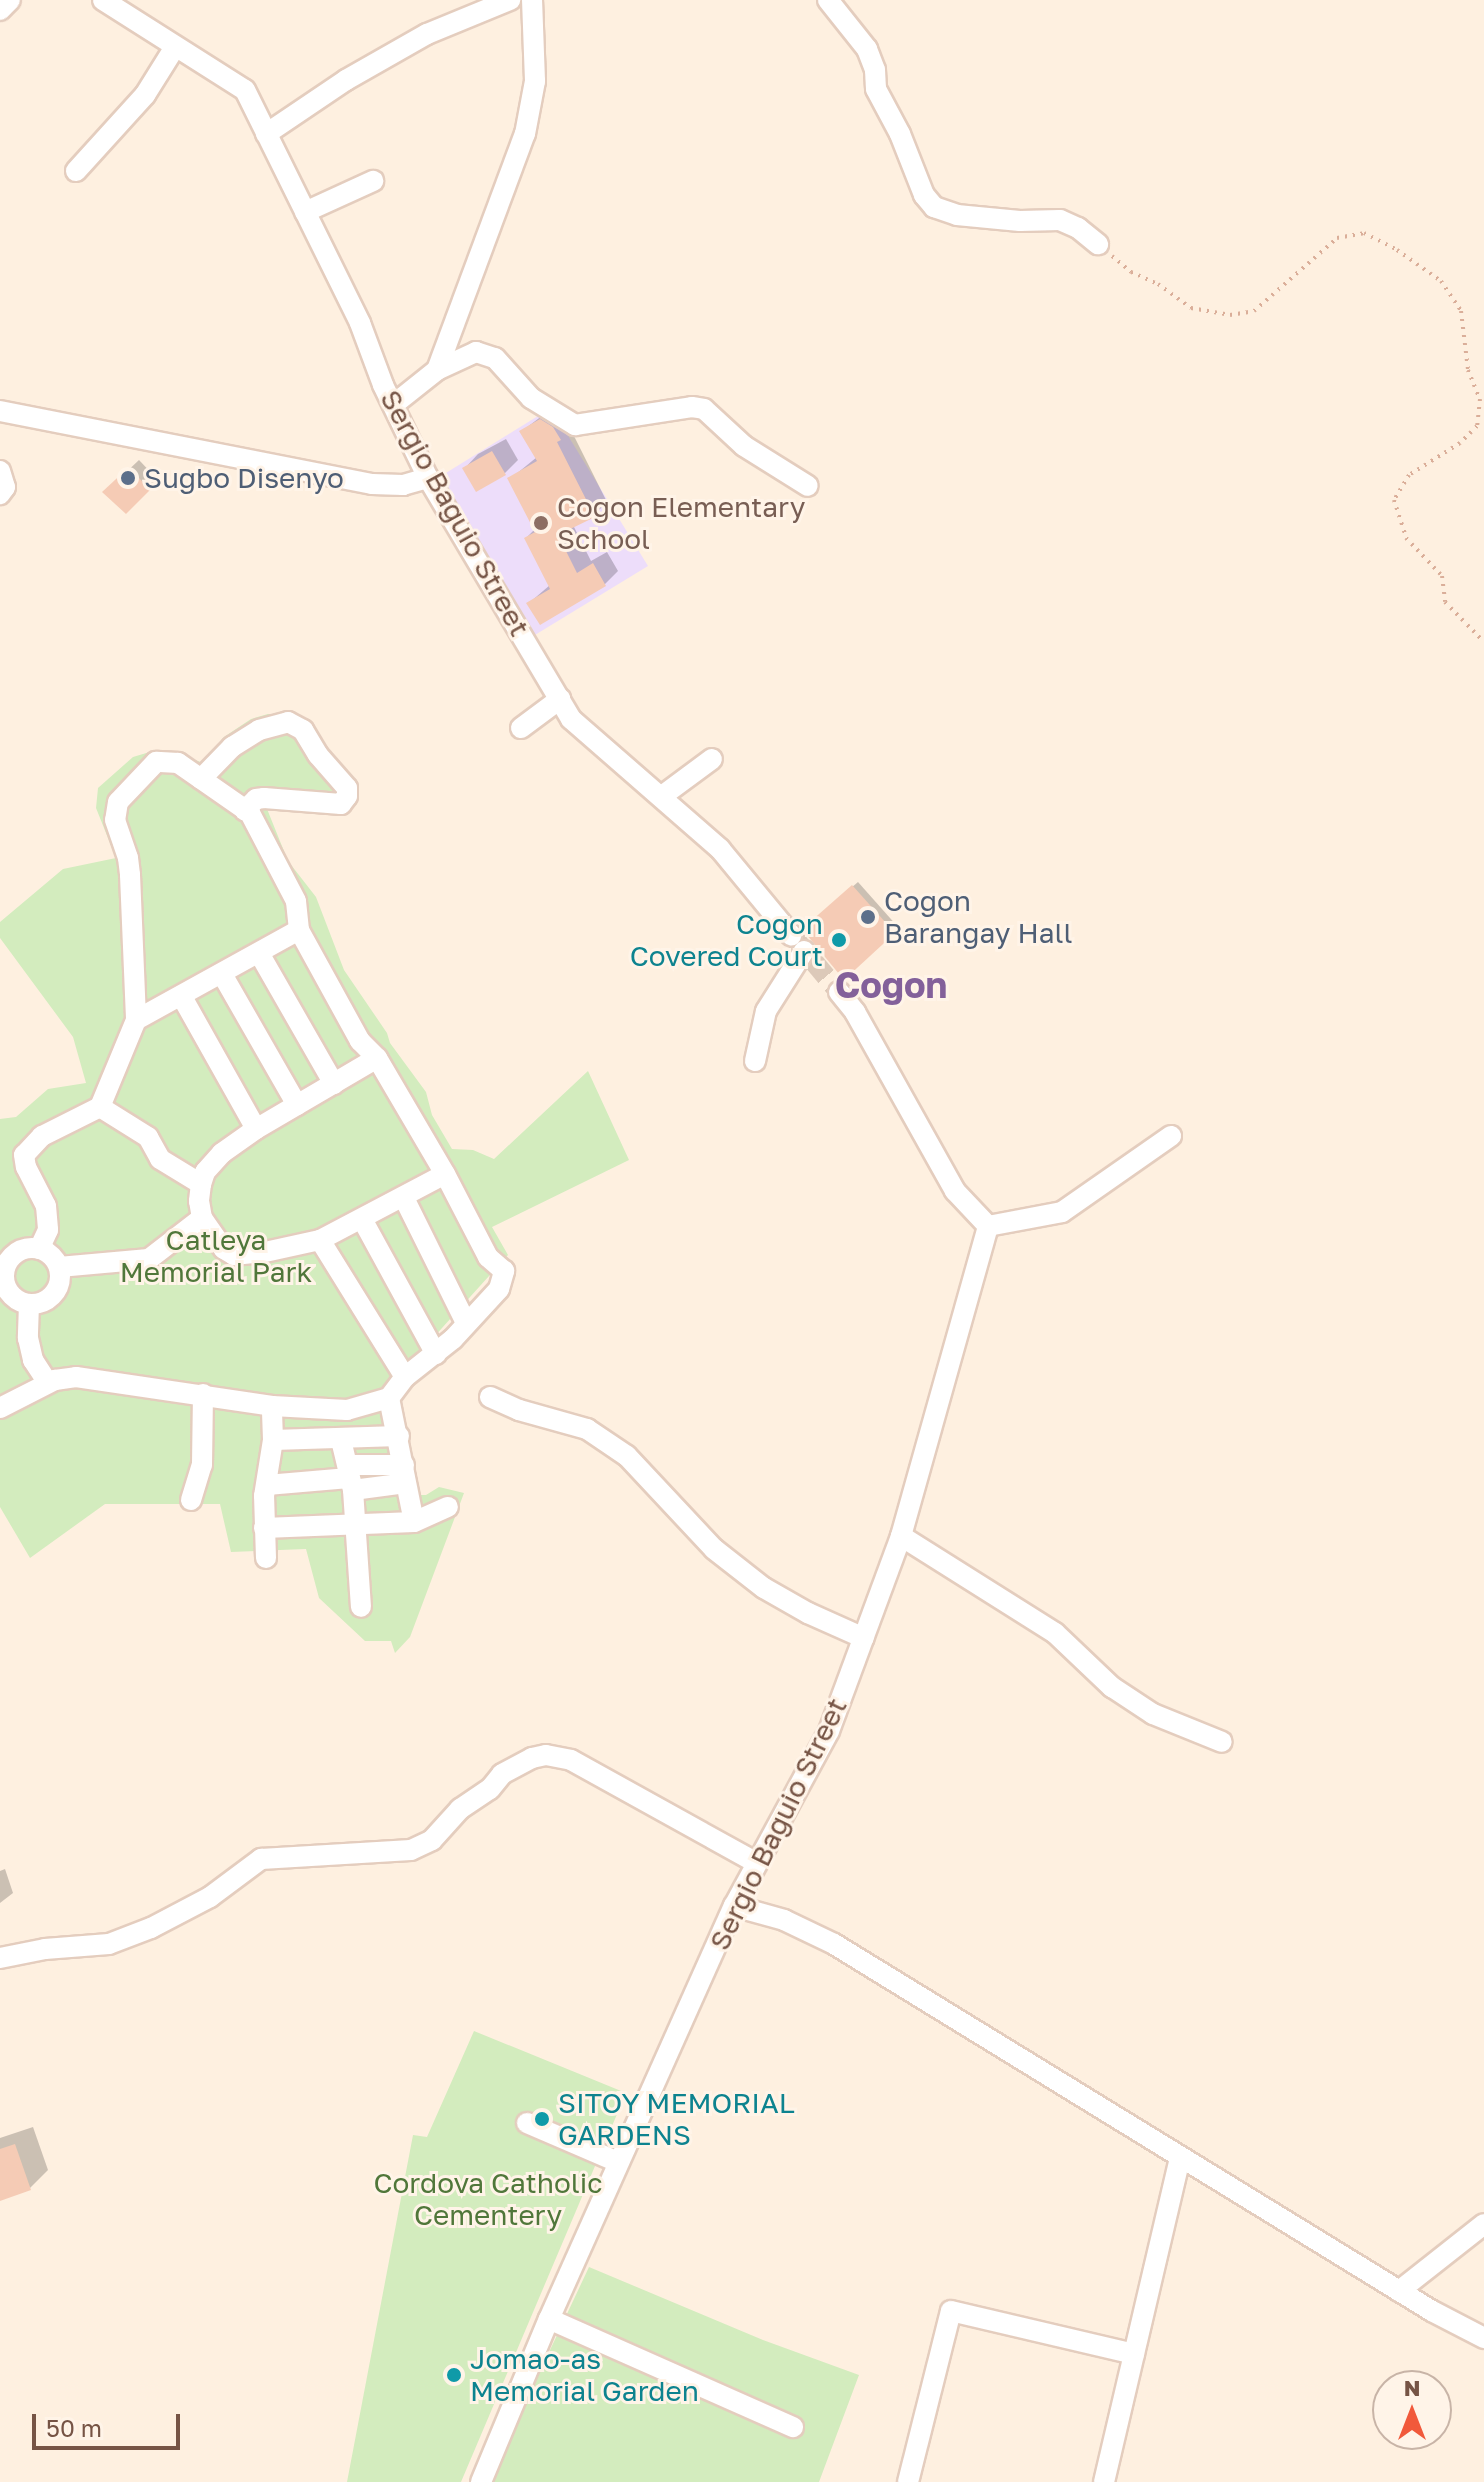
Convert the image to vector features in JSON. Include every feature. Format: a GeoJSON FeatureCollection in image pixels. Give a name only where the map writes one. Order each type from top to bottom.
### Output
{"type":"FeatureCollection","features":[{"type":"Feature","properties":{"kind":"street"},"geometry":{"type":"LineString","coordinates":[[0,10],[10,0]]}},
{"type":"Feature","properties":{"kind":"street","name":"Sergio Baguio Street"},"geometry":{"type":"LineString","coordinates":[[103,0],[245,90],[360,323],[393,405],[428,478],[571,719],[720,849],[798,943],[766,1011],[755,1061]]}},
{"type":"Feature","properties":{"kind":"street"},"geometry":{"type":"LineString","coordinates":[[266,134],[346,80],[427,34],[510,0]]}},
{"type":"Feature","properties":{"kind":"street"},"geometry":{"type":"LineString","coordinates":[[437,370],[525,134],[535,81],[532,0]]}},
{"type":"Feature","properties":{"kind":"street"},"geometry":{"type":"LineString","coordinates":[[828,0],[867,49],[875,70],[876,89],[900,134],[924,195],[934,207],[957,215],[1007,220],[1060,220],[1078,228],[1098,244]]}},
{"type":"Feature","properties":{"kind":"street"},"geometry":{"type":"LineString","coordinates":[[76,171],[145,95],[175,47]]}},
{"type":"Feature","properties":{"kind":"street"},"geometry":{"type":"LineString","coordinates":[[305,212],[373,181]]}},
{"type":"Feature","properties":{"kind":"street"},"geometry":{"type":"LineString","coordinates":[[393,405],[437,370],[476,352],[495,358],[531,398],[575,425],[692,407],[704,409],[744,446],[808,486]]}},
{"type":"Feature","properties":{"kind":"street"},"geometry":{"type":"LineString","coordinates":[[0,411],[372,484],[403,485],[428,478]]}},
{"type":"Feature","properties":{"kind":"street"},"geometry":{"type":"LineString","coordinates":[[0,471],[5,487],[0,494]]}},
{"type":"Feature","properties":{"kind":"street"},"geometry":{"type":"LineString","coordinates":[[521,728],[560,699]]}},
{"type":"Feature","properties":{"kind":"street"},"geometry":{"type":"LineString","coordinates":[[201,779],[232,747],[259,730],[288,722],[303,730],[318,755],[347,788],[347,796],[341,804],[264,798],[256,799],[245,810]]}},
{"type":"Feature","properties":{"kind":"street"},"geometry":{"type":"LineString","coordinates":[[662,796],[712,759]]}},
{"type":"Feature","properties":{"kind":"street"},"geometry":{"type":"LineString","coordinates":[[0,1408],[48,1383],[76,1377],[272,1406],[331,1411],[389,1398],[405,1377],[436,1354],[499,1289],[504,1271],[488,1257],[445,1174],[377,1058],[360,1041],[299,930],[296,901],[245,810],[178,763],[156,762],[118,802],[115,820],[128,858],[130,875],[136,1020],[100,1107],[42,1136],[24,1155],[26,1167],[46,1206],[48,1230],[39,1249]]}},
{"type":"Feature","properties":{"kind":"street"},"geometry":{"type":"LineString","coordinates":[[136,1020],[299,930]]}},
{"type":"Feature","properties":{"kind":"street"},"geometry":{"type":"LineString","coordinates":[[259,953],[334,1084]]}},
{"type":"Feature","properties":{"kind":"street"},"geometry":{"type":"LineString","coordinates":[[222,974],[297,1105]]}},
{"type":"Feature","properties":{"kind":"street"},"geometry":{"type":"LineString","coordinates":[[839,992],[855,1012],[955,1191],[988,1226],[1062,1212],[1171,1136]]}},
{"type":"Feature","properties":{"kind":"street"},"geometry":{"type":"LineString","coordinates":[[182,997],[256,1129]]}},
{"type":"Feature","properties":{"kind":"street"},"geometry":{"type":"LineString","coordinates":[[377,1058],[256,1129],[222,1153],[205,1172],[201,1184],[199,1201],[202,1218],[224,1249],[234,1255],[320,1240],[445,1174]]}},
{"type":"Feature","properties":{"kind":"street"},"geometry":{"type":"LineString","coordinates":[[100,1107],[148,1137],[160,1159],[201,1184]]}},
{"type":"Feature","properties":{"kind":"street"},"geometry":{"type":"LineString","coordinates":[[404,1198],[466,1323]]}},
{"type":"Feature","properties":{"kind":"street"},"geometry":{"type":"LineString","coordinates":[[59,1267],[149,1259],[202,1218]]}},
{"type":"Feature","properties":{"kind":"street"},"geometry":{"type":"LineString","coordinates":[[362,1219],[436,1354]]}},
{"type":"Feature","properties":{"kind":"street","name":"Sergio Baguio Street"},"geometry":{"type":"LineString","coordinates":[[481,2482],[549,2319],[734,1906],[755,1862],[829,1731],[901,1536],[988,1226]]}},
{"type":"Feature","properties":{"kind":"street"},"geometry":{"type":"LineString","coordinates":[[320,1240],[405,1377]]}},
{"type":"Feature","properties":{"kind":"street"},"geometry":{"type":"LineString","coordinates":[[39,1249],[51,1255],[59,1267],[60,1281],[54,1294],[43,1302],[29,1304],[16,1299],[7,1288],[4,1258],[17,1252],[39,1249]]}},
{"type":"Feature","properties":{"kind":"street"},"geometry":{"type":"LineString","coordinates":[[29,1304],[31,1349],[48,1383]]}},
{"type":"Feature","properties":{"kind":"street"},"geometry":{"type":"LineString","coordinates":[[191,1500],[202,1465],[203,1394]]}},
{"type":"Feature","properties":{"kind":"street"},"geometry":{"type":"LineString","coordinates":[[490,1397],[519,1410],[587,1429],[627,1456],[714,1549],[764,1588],[808,1613],[864,1638]]}},
{"type":"Feature","properties":{"kind":"street"},"geometry":{"type":"LineString","coordinates":[[389,1398],[414,1522]]}},
{"type":"Feature","properties":{"kind":"street"},"geometry":{"type":"LineString","coordinates":[[266,1558],[264,1528],[273,1440],[272,1406]]}},
{"type":"Feature","properties":{"kind":"street"},"geometry":{"type":"LineString","coordinates":[[273,1440],[399,1436]]}},
{"type":"Feature","properties":{"kind":"street"},"geometry":{"type":"LineString","coordinates":[[341,1440],[350,1478],[361,1607]]}},
{"type":"Feature","properties":{"kind":"street"},"geometry":{"type":"LineString","coordinates":[[267,1485],[405,1474]]}},
{"type":"Feature","properties":{"kind":"street"},"geometry":{"type":"LineString","coordinates":[[264,1528],[414,1522],[448,1507]]}},
{"type":"Feature","properties":{"kind":"street"},"geometry":{"type":"LineString","coordinates":[[901,1536],[1055,1633],[1112,1687],[1153,1714],[1222,1742]]}},
{"type":"Feature","properties":{"kind":"street"},"geometry":{"type":"LineString","coordinates":[[0,1958],[45,1949],[109,1944],[151,1928],[210,1897],[261,1859],[411,1850],[432,1840],[460,1809],[490,1789],[502,1774],[532,1758],[546,1755],[571,1760],[755,1862]]}},
{"type":"Feature","properties":{"kind":"street"},"geometry":{"type":"LineString","coordinates":[[734,1906],[810,1931],[1399,2291],[1484,2338]]}},
{"type":"Feature","properties":{"kind":"street"},"geometry":{"type":"LineString","coordinates":[[527,2123],[618,2162]]}},
{"type":"Feature","properties":{"kind":"street"},"geometry":{"type":"LineString","coordinates":[[1104,2482],[1180,2158]]}},
{"type":"Feature","properties":{"kind":"street"},"geometry":{"type":"LineString","coordinates":[[1399,2291],[1484,2224]]}},
{"type":"Feature","properties":{"kind":"street"},"geometry":{"type":"LineString","coordinates":[[908,2482],[951,2311],[1134,2354]]}},
{"type":"Feature","properties":{"kind":"street"},"geometry":{"type":"LineString","coordinates":[[549,2319],[793,2427]]}},
{"type":"Feature","properties":{"kind":"path"},"geometry":{"type":"LineString","coordinates":[[1098,244],[1131,272],[1158,284],[1191,308],[1230,315],[1254,311],[1337,238],[1364,233],[1397,250],[1441,281],[1461,311],[1468,370],[1480,399],[1477,426],[1460,443],[1409,475],[1394,500],[1406,538],[1442,576],[1445,602],[1484,642]]}},
{"type":"Feature","properties":{"kind":"shaded area","name":"Cogon Elementary School"},"geometry":{"type":"Polygon","coordinates":[[[551,408],[648,566],[530,638],[433,481],[551,408]]]}},
{"type":"Feature","properties":{"kind":"green space","name":"Catleya Memorial Park"},"geometry":{"type":"Polygon","coordinates":[[[268,714],[291,714],[314,726],[346,812],[325,814],[265,804],[288,861],[316,897],[344,970],[387,1033],[390,1043],[426,1092],[432,1115],[452,1149],[473,1150],[494,1159],[588,1071],[629,1160],[492,1227],[508,1255],[395,1380],[413,1495],[426,1495],[439,1487],[464,1493],[410,1637],[395,1653],[391,1641],[365,1641],[319,1598],[306,1549],[231,1552],[220,1504],[105,1504],[30,1558],[0,1507],[0,1119],[16,1117],[48,1089],[86,1083],[73,1037],[0,938],[0,922],[63,869],[116,858],[96,808],[98,788],[133,757],[153,751],[175,752],[203,763],[224,737],[251,719],[268,714]]]}},
{"type":"Feature","properties":{"kind":"green space","name":"Cordova Catholic Cementery"},"geometry":{"type":"Polygon","coordinates":[[[474,2031],[626,2093],[461,2482],[347,2482],[413,2135],[427,2137],[474,2031]]]}},
{"type":"Feature","properties":{"kind":"green space"},"geometry":{"type":"Polygon","coordinates":[[[589,2267],[763,2340],[859,2375],[819,2482],[488,2482],[589,2267]]]}},
{"type":"Feature","properties":{"kind":"building"},"geometry":{"type":"Polygon","coordinates":[[[540,419],[553,427],[561,440],[557,442],[595,517],[558,535],[577,573],[593,563],[606,586],[540,625],[526,603],[550,589],[524,538],[535,532],[507,478],[537,461],[519,431],[540,419]]]}},
{"type":"Feature","properties":{"kind":"building"},"geometry":{"type":"Polygon","coordinates":[[[492,451],[506,475],[476,492],[462,468],[492,451]]]}},
{"type":"Feature","properties":{"kind":"building","name":"Sugbo Disenyo"},"geometry":{"type":"Polygon","coordinates":[[[129,467],[150,490],[126,514],[102,492],[129,467]]]}},
{"type":"Feature","properties":{"kind":"building","name":"Cogon Covered Court"},"geometry":{"type":"Polygon","coordinates":[[[852,885],[895,933],[844,980],[802,929],[852,885]]]}},
{"type":"Feature","properties":{"kind":"building"},"geometry":{"type":"Polygon","coordinates":[[[15,2144],[31,2190],[0,2201],[0,2149],[15,2144]]]}},
{"type":"Feature","properties":{"kind":"tunnel"},"geometry":{"type":"LineString","coordinates":[[794,938],[839,992]]}},
{"type":"Feature","properties":{"kind":"place","name":"Sugbo Disenyo"},"geometry":{"type":"Point","coordinates":[128,478]}},
{"type":"Feature","properties":{"kind":"place","name":"Cogon Elementary School"},"geometry":{"type":"Point","coordinates":[541,523]}},
{"type":"Feature","properties":{"kind":"place","name":"Cogon Barangay Hall"},"geometry":{"type":"Point","coordinates":[868,917]}},
{"type":"Feature","properties":{"kind":"place","name":"Cogon Covered Court"},"geometry":{"type":"Point","coordinates":[839,940]}},
{"type":"Feature","properties":{"kind":"place","name":"SITOY MEMORIAL GARDENS"},"geometry":{"type":"Point","coordinates":[542,2119]}},
{"type":"Feature","properties":{"kind":"place","name":"Jomao-as Memorial Garden"},"geometry":{"type":"Point","coordinates":[454,2375]}},
{"type":"Feature","properties":{"kind":"district","name":"Cogon"},"geometry":{"type":"Point","coordinates":[891,985]}}]}
